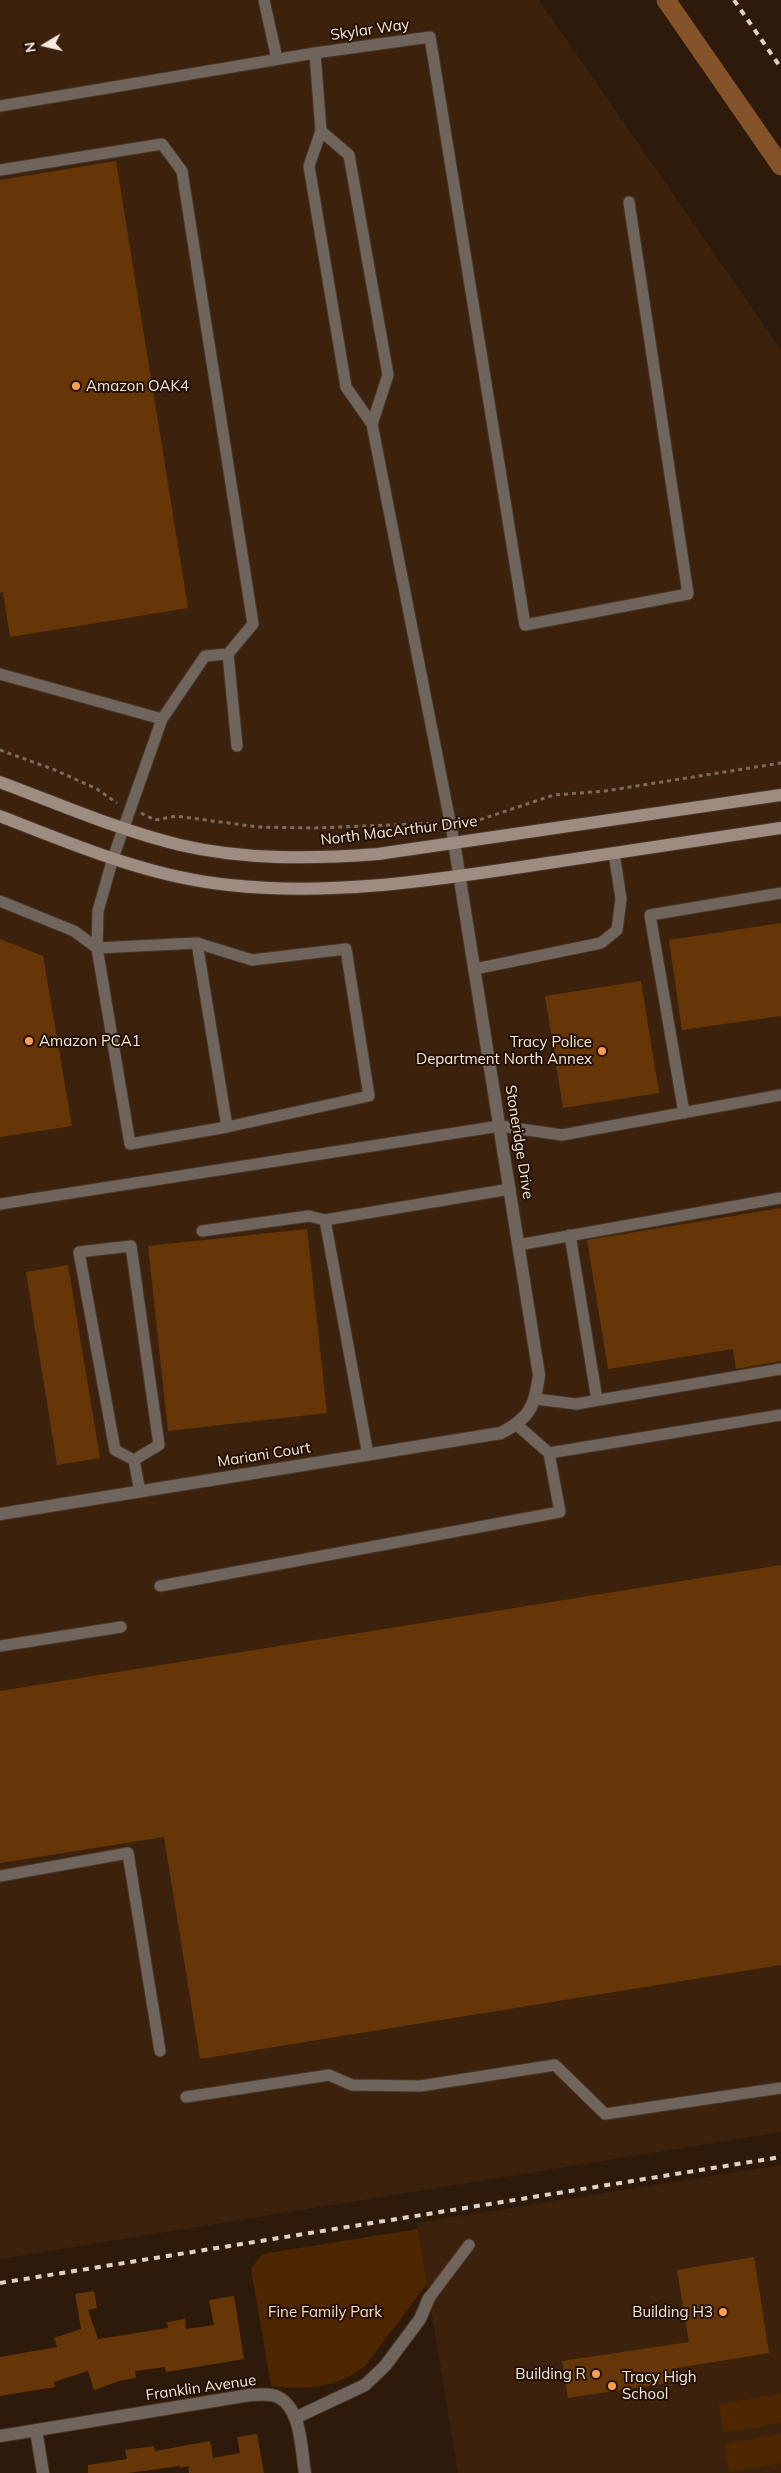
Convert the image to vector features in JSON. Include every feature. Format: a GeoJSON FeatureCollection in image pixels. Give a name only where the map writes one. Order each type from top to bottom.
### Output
{"type":"FeatureCollection","features":[{"type":"Feature","properties":{"kind":"main road","name":"North MacArthur Drive"},"geometry":{"type":"LineString","coordinates":[[0,782],[122,827],[181,845],[248,855],[326,858],[378,854],[781,795]]}},
{"type":"Feature","properties":{"kind":"main road"},"geometry":{"type":"LineString","coordinates":[[0,816],[113,858],[172,876],[229,885],[328,890],[460,876],[781,828]]}},
{"type":"Feature","properties":{"kind":"street","name":"Stoneridge Drive"},"geometry":{"type":"LineString","coordinates":[[454,842],[539,1375],[536,1399],[527,1415]]}},
{"type":"Feature","properties":{"kind":"street","name":"Mariani Court"},"geometry":{"type":"LineString","coordinates":[[0,1514],[501,1433],[517,1425],[527,1415]]}},
{"type":"Feature","properties":{"kind":"street"},"geometry":{"type":"LineString","coordinates":[[305,2473],[295,2418],[365,2385],[385,2366],[420,2319],[429,2298]]}},
{"type":"Feature","properties":{"kind":"street","name":"Franklin Avenue"},"geometry":{"type":"LineString","coordinates":[[0,2436],[250,2395],[276,2396],[289,2404],[295,2418]]}},
{"type":"Feature","properties":{"kind":"street"},"geometry":{"type":"LineString","coordinates":[[36,2430],[43,2473]]}},
{"type":"Feature","properties":{"kind":"lane"},"geometry":{"type":"LineString","coordinates":[[264,0],[277,59]]}},
{"type":"Feature","properties":{"kind":"lane","name":"Skylar Way"},"geometry":{"type":"LineString","coordinates":[[0,106],[277,59],[430,36],[525,625],[688,594],[629,202]]}},
{"type":"Feature","properties":{"kind":"lane"},"geometry":{"type":"LineString","coordinates":[[315,53],[321,130],[309,166],[346,387],[372,424],[454,842]]}},
{"type":"Feature","properties":{"kind":"lane"},"geometry":{"type":"LineString","coordinates":[[321,130],[349,155],[388,375],[372,424]]}},
{"type":"Feature","properties":{"kind":"lane"},"geometry":{"type":"LineString","coordinates":[[0,170],[162,144],[182,171],[253,624],[228,654],[205,656],[162,719],[122,827],[98,911],[97,948],[130,1144],[227,1127],[369,1096],[346,949],[252,960],[197,943],[97,948],[74,931],[0,901]]}},
{"type":"Feature","properties":{"kind":"lane"},"geometry":{"type":"LineString","coordinates":[[228,654],[237,746]]}},
{"type":"Feature","properties":{"kind":"lane"},"geometry":{"type":"LineString","coordinates":[[0,674],[162,719]]}},
{"type":"Feature","properties":{"kind":"lane"},"geometry":{"type":"LineString","coordinates":[[475,970],[601,943],[617,930],[621,899],[614,853]]}},
{"type":"Feature","properties":{"kind":"lane"},"geometry":{"type":"LineString","coordinates":[[684,1113],[650,915],[781,893]]}},
{"type":"Feature","properties":{"kind":"lane"},"geometry":{"type":"LineString","coordinates":[[197,943],[227,1127]]}},
{"type":"Feature","properties":{"kind":"lane"},"geometry":{"type":"LineString","coordinates":[[0,1204],[500,1126],[562,1135],[781,1096]]}},
{"type":"Feature","properties":{"kind":"lane"},"geometry":{"type":"LineString","coordinates":[[202,1231],[309,1216],[325,1220],[510,1190]]}},
{"type":"Feature","properties":{"kind":"lane"},"geometry":{"type":"LineString","coordinates":[[518,1244],[781,1198]]}},
{"type":"Feature","properties":{"kind":"lane"},"geometry":{"type":"LineString","coordinates":[[325,1220],[368,1455]]}},
{"type":"Feature","properties":{"kind":"lane"},"geometry":{"type":"LineString","coordinates":[[570,1235],[597,1400]]}},
{"type":"Feature","properties":{"kind":"lane"},"geometry":{"type":"LineString","coordinates":[[131,1246],[159,1445],[134,1460],[115,1450],[79,1252],[131,1246]]}},
{"type":"Feature","properties":{"kind":"lane"},"geometry":{"type":"LineString","coordinates":[[536,1399],[576,1404],[781,1369]]}},
{"type":"Feature","properties":{"kind":"lane"},"geometry":{"type":"LineString","coordinates":[[548,1453],[781,1415]]}},
{"type":"Feature","properties":{"kind":"lane"},"geometry":{"type":"LineString","coordinates":[[160,1586],[560,1512],[548,1453],[517,1425]]}},
{"type":"Feature","properties":{"kind":"lane"},"geometry":{"type":"LineString","coordinates":[[134,1460],[140,1492]]}},
{"type":"Feature","properties":{"kind":"lane"},"geometry":{"type":"LineString","coordinates":[[0,1646],[121,1627]]}},
{"type":"Feature","properties":{"kind":"lane"},"geometry":{"type":"LineString","coordinates":[[0,1876],[128,1853],[160,2050]]}},
{"type":"Feature","properties":{"kind":"lane"},"geometry":{"type":"LineString","coordinates":[[186,2098],[329,2075],[352,2085],[420,2086],[555,2066],[605,2114],[781,2088]]}},
{"type":"Feature","properties":{"kind":"lane"},"geometry":{"type":"LineString","coordinates":[[429,2298],[469,2245]]}},
{"type":"Feature","properties":{"kind":"path"},"geometry":{"type":"LineString","coordinates":[[0,750],[55,770],[97,789],[113,801],[155,820],[176,816],[258,827],[315,828],[482,819],[554,795],[605,791],[781,762]]}},
{"type":"Feature","properties":{"kind":"shaded area"},"geometry":{"type":"Polygon","coordinates":[[[0,0],[539,0],[781,350],[781,2132],[0,2259],[0,0]]]}},
{"type":"Feature","properties":{"kind":"shaded area","name":"Tracy High School"},"geometry":{"type":"Polygon","coordinates":[[[781,2165],[781,2473],[458,2473],[417,2223],[781,2165]]]}},
{"type":"Feature","properties":{"kind":"green space","name":"Fine Family Park"},"geometry":{"type":"Polygon","coordinates":[[[418,2229],[427,2284],[365,2366],[343,2379],[320,2386],[297,2388],[271,2386],[251,2269],[262,2254],[418,2229]]]}},
{"type":"Feature","properties":{"kind":"green space"},"geometry":{"type":"Polygon","coordinates":[[[781,2394],[781,2423],[723,2433],[719,2404],[781,2394]]]}},
{"type":"Feature","properties":{"kind":"green space"},"geometry":{"type":"Polygon","coordinates":[[[781,2434],[781,2463],[729,2472],[724,2444],[781,2434]]]}},
{"type":"Feature","properties":{"kind":"building","name":"Amazon OAK4"},"geometry":{"type":"Polygon","coordinates":[[[116,161],[188,608],[10,637],[3,592],[0,593],[0,180],[116,161]]]}},
{"type":"Feature","properties":{"kind":"building"},"geometry":{"type":"Polygon","coordinates":[[[781,923],[781,1016],[682,1030],[669,940],[781,923]]]}},
{"type":"Feature","properties":{"kind":"building","name":"Amazon PCA1"},"geometry":{"type":"Polygon","coordinates":[[[0,939],[43,956],[72,1126],[0,1137],[0,939]]]}},
{"type":"Feature","properties":{"kind":"building"},"geometry":{"type":"Polygon","coordinates":[[[641,981],[659,1093],[563,1108],[545,996],[641,981]]]}},
{"type":"Feature","properties":{"kind":"building"},"geometry":{"type":"Polygon","coordinates":[[[781,1208],[781,1361],[736,1369],[733,1349],[608,1369],[587,1240],[781,1208]]]}},
{"type":"Feature","properties":{"kind":"building"},"geometry":{"type":"Polygon","coordinates":[[[307,1229],[327,1413],[168,1431],[148,1246],[307,1229]]]}},
{"type":"Feature","properties":{"kind":"building"},"geometry":{"type":"Polygon","coordinates":[[[68,1265],[100,1458],[57,1465],[26,1272],[68,1265]]]}},
{"type":"Feature","properties":{"kind":"building"},"geometry":{"type":"Polygon","coordinates":[[[781,1565],[781,1965],[200,2059],[164,1837],[0,1863],[0,1691],[781,1565]]]}},
{"type":"Feature","properties":{"kind":"building","name":"Building H3"},"geometry":{"type":"Polygon","coordinates":[[[754,2257],[769,2353],[671,2369],[674,2382],[568,2398],[562,2361],[689,2342],[677,2270],[754,2257]]]}},
{"type":"Feature","properties":{"kind":"building"},"geometry":{"type":"Polygon","coordinates":[[[94,2291],[97,2308],[88,2310],[98,2339],[168,2328],[167,2322],[185,2319],[186,2329],[214,2325],[209,2300],[234,2296],[244,2359],[166,2372],[165,2367],[135,2371],[136,2378],[119,2381],[94,2390],[88,2371],[54,2382],[55,2387],[0,2396],[0,2357],[57,2347],[54,2338],[81,2329],[75,2294],[94,2291]]]}},
{"type":"Feature","properties":{"kind":"building"},"geometry":{"type":"Polygon","coordinates":[[[257,2434],[264,2473],[189,2473],[188,2466],[180,2468],[180,2466],[128,2473],[88,2473],[88,2465],[127,2459],[125,2450],[154,2446],[155,2451],[210,2441],[213,2458],[240,2453],[237,2437],[257,2434]]]}},
{"type":"Feature","properties":{"kind":"waterway"},"geometry":{"type":"LineString","coordinates":[[666,0],[781,166]]}},
{"type":"Feature","properties":{"kind":"railway"},"geometry":{"type":"LineString","coordinates":[[734,0],[781,68]]}},
{"type":"Feature","properties":{"kind":"railway"},"geometry":{"type":"LineString","coordinates":[[0,2283],[781,2157]]}},
{"type":"Feature","properties":{"kind":"place","name":"Amazon OAK4"},"geometry":{"type":"Point","coordinates":[76,386]}},
{"type":"Feature","properties":{"kind":"place","name":"Amazon PCA1"},"geometry":{"type":"Point","coordinates":[29,1041]}},
{"type":"Feature","properties":{"kind":"place","name":"Tracy Police Department North Annex"},"geometry":{"type":"Point","coordinates":[602,1051]}},
{"type":"Feature","properties":{"kind":"place","name":"Building H3"},"geometry":{"type":"Point","coordinates":[723,2312]}},
{"type":"Feature","properties":{"kind":"place","name":"Building R"},"geometry":{"type":"Point","coordinates":[596,2374]}},
{"type":"Feature","properties":{"kind":"place","name":"Tracy High School"},"geometry":{"type":"Point","coordinates":[612,2386]}}]}
